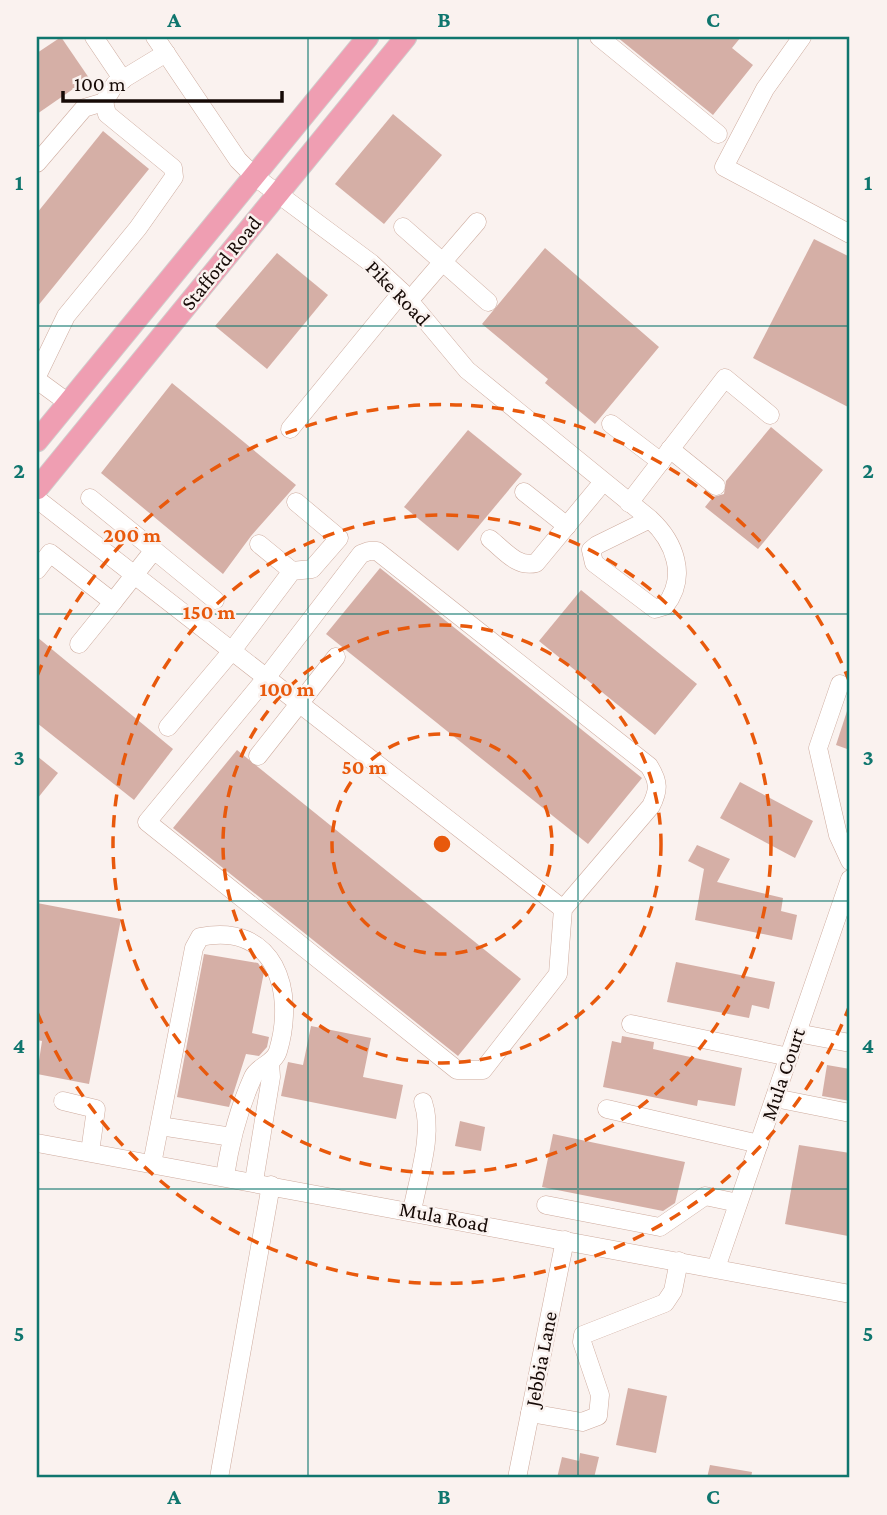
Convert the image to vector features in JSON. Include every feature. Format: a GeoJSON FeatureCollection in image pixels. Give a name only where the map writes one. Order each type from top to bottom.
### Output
{"type":"FeatureCollection","features":[{"type":"Feature","properties":{"kind":"main road","name":"Stafford Road"},"geometry":{"type":"LineString","coordinates":[[37,441],[368,37]]}},
{"type":"Feature","properties":{"kind":"main road","name":"Stafford Road"},"geometry":{"type":"LineString","coordinates":[[37,489],[406,37]]}},
{"type":"Feature","properties":{"kind":"main road"},"geometry":{"type":"LineString","coordinates":[[67,402],[90,423]]}},
{"type":"Feature","properties":{"kind":"street"},"geometry":{"type":"LineString","coordinates":[[94,37],[123,80]]}},
{"type":"Feature","properties":{"kind":"street","name":"Pike Road"},"geometry":{"type":"LineString","coordinates":[[155,37],[238,160],[254,176],[371,263],[406,297],[467,370],[656,525]]}},
{"type":"Feature","properties":{"kind":"street"},"geometry":{"type":"LineString","coordinates":[[599,37],[718,134]]}},
{"type":"Feature","properties":{"kind":"street"},"geometry":{"type":"LineString","coordinates":[[802,37],[765,89],[724,167],[850,234]]}},
{"type":"Feature","properties":{"kind":"street"},"geometry":{"type":"LineString","coordinates":[[67,402],[37,378],[62,323],[138,229],[174,177],[173,168],[107,114],[104,102],[109,90],[166,53]]}},
{"type":"Feature","properties":{"kind":"street"},"geometry":{"type":"LineString","coordinates":[[37,163],[84,108],[104,102]]}},
{"type":"Feature","properties":{"kind":"street"},"geometry":{"type":"LineString","coordinates":[[290,429],[406,297],[442,263],[477,222]]}},
{"type":"Feature","properties":{"kind":"street"},"geometry":{"type":"LineString","coordinates":[[403,227],[488,302]]}},
{"type":"Feature","properties":{"kind":"street"},"geometry":{"type":"LineString","coordinates":[[629,503],[725,378],[769,415]]}},
{"type":"Feature","properties":{"kind":"street"},"geometry":{"type":"LineString","coordinates":[[611,424],[716,486]]}},
{"type":"Feature","properties":{"kind":"street"},"geometry":{"type":"LineString","coordinates":[[489,539],[526,566],[536,563],[603,482]]}},
{"type":"Feature","properties":{"kind":"street"},"geometry":{"type":"LineString","coordinates":[[524,492],[567,526]]}},
{"type":"Feature","properties":{"kind":"street"},"geometry":{"type":"LineString","coordinates":[[90,498],[215,600]]}},
{"type":"Feature","properties":{"kind":"street"},"geometry":{"type":"LineString","coordinates":[[37,499],[266,677],[298,706],[563,909]]}},
{"type":"Feature","properties":{"kind":"street"},"geometry":{"type":"LineString","coordinates":[[259,544],[292,571],[312,569],[340,538],[296,502]]}},
{"type":"Feature","properties":{"kind":"street"},"geometry":{"type":"LineString","coordinates":[[656,525],[677,565],[678,586],[665,606],[655,608],[646,605],[594,563],[591,550],[597,545],[656,525]]}},
{"type":"Feature","properties":{"kind":"street"},"geometry":{"type":"LineString","coordinates":[[79,644],[154,550]]}},
{"type":"Feature","properties":{"kind":"street"},"geometry":{"type":"LineString","coordinates":[[377,551],[649,766],[658,780],[658,792],[651,806],[563,909],[558,974],[483,1070],[457,1070],[147,821],[266,677],[361,554],[377,551]]}},
{"type":"Feature","properties":{"kind":"street"},"geometry":{"type":"LineString","coordinates":[[37,570],[50,553],[113,603]]}},
{"type":"Feature","properties":{"kind":"street"},"geometry":{"type":"LineString","coordinates":[[168,727],[232,652],[292,571]]}},
{"type":"Feature","properties":{"kind":"street"},"geometry":{"type":"LineString","coordinates":[[258,756],[336,657]]}},
{"type":"Feature","properties":{"kind":"street"},"geometry":{"type":"LineString","coordinates":[[840,684],[818,748],[838,835],[850,861]]}},
{"type":"Feature","properties":{"kind":"street","name":"Mula Court"},"geometry":{"type":"LineString","coordinates":[[716,1268],[850,879]]}},
{"type":"Feature","properties":{"kind":"street"},"geometry":{"type":"LineString","coordinates":[[152,1164],[194,948],[200,937],[211,935],[242,939],[268,953],[286,997],[278,1052],[270,1063],[254,1074],[232,1137],[225,1176]]}},
{"type":"Feature","properties":{"kind":"street"},"geometry":{"type":"LineString","coordinates":[[631,1024],[789,1057]]}},
{"type":"Feature","properties":{"kind":"street"},"geometry":{"type":"LineString","coordinates":[[797,1033],[850,1043]]}},
{"type":"Feature","properties":{"kind":"street"},"geometry":{"type":"LineString","coordinates":[[219,1478],[262,1183],[270,1063]]}},
{"type":"Feature","properties":{"kind":"street"},"geometry":{"type":"LineString","coordinates":[[775,1098],[850,1113]]}},
{"type":"Feature","properties":{"kind":"street"},"geometry":{"type":"LineString","coordinates":[[63,1101],[96,1109],[90,1152]]}},
{"type":"Feature","properties":{"kind":"street"},"geometry":{"type":"LineString","coordinates":[[412,1211],[426,1129],[423,1102]]}},
{"type":"Feature","properties":{"kind":"street"},"geometry":{"type":"LineString","coordinates":[[607,1109],[759,1144]]}},
{"type":"Feature","properties":{"kind":"street"},"geometry":{"type":"LineString","coordinates":[[160,1126],[232,1137]]}},
{"type":"Feature","properties":{"kind":"street","name":"Mula Road"},"geometry":{"type":"LineString","coordinates":[[37,1143],[850,1294]]}},
{"type":"Feature","properties":{"kind":"street"},"geometry":{"type":"LineString","coordinates":[[546,1205],[660,1227],[705,1196],[738,1203]]}},
{"type":"Feature","properties":{"kind":"street"},"geometry":{"type":"LineString","coordinates":[[594,1245],[600,1216]]}},
{"type":"Feature","properties":{"kind":"street","name":"Jebbia Lane"},"geometry":{"type":"LineString","coordinates":[[517,1478],[565,1240]]}},
{"type":"Feature","properties":{"kind":"street"},"geometry":{"type":"LineString","coordinates":[[530,1413],[582,1422],[597,1416],[600,1395],[582,1342],[583,1335],[664,1303],[673,1291],[679,1261]]}},
{"type":"Feature","properties":{"kind":"building"},"geometry":{"type":"Polygon","coordinates":[[[61,37],[89,78],[37,114],[37,53],[61,37]]]}},
{"type":"Feature","properties":{"kind":"building"},"geometry":{"type":"Polygon","coordinates":[[[617,37],[741,37],[732,48],[753,65],[713,115],[617,37]]]}},
{"type":"Feature","properties":{"kind":"building"},"geometry":{"type":"Polygon","coordinates":[[[393,114],[442,155],[384,224],[335,184],[393,114]]]}},
{"type":"Feature","properties":{"kind":"building"},"geometry":{"type":"Polygon","coordinates":[[[103,131],[149,169],[37,307],[37,213],[103,131]]]}},
{"type":"Feature","properties":{"kind":"building"},"geometry":{"type":"Polygon","coordinates":[[[814,239],[850,257],[850,408],[753,358],[814,239]]]}},
{"type":"Feature","properties":{"kind":"building"},"geometry":{"type":"Polygon","coordinates":[[[545,248],[659,347],[595,424],[545,383],[548,379],[482,324],[545,248]]]}},
{"type":"Feature","properties":{"kind":"building"},"geometry":{"type":"Polygon","coordinates":[[[277,253],[328,295],[267,369],[215,326],[277,253]]]}},
{"type":"Feature","properties":{"kind":"building"},"geometry":{"type":"Polygon","coordinates":[[[172,383],[296,485],[251,536],[223,574],[101,473],[172,383]]]}},
{"type":"Feature","properties":{"kind":"building"},"geometry":{"type":"Polygon","coordinates":[[[771,427],[823,470],[758,549],[705,507],[713,497],[724,494],[726,481],[771,427]]]}},
{"type":"Feature","properties":{"kind":"building"},"geometry":{"type":"Polygon","coordinates":[[[468,430],[522,474],[458,551],[404,507],[468,430]]]}},
{"type":"Feature","properties":{"kind":"building"},"geometry":{"type":"Polygon","coordinates":[[[380,568],[642,778],[588,844],[326,634],[380,568]]]}},
{"type":"Feature","properties":{"kind":"building"},"geometry":{"type":"Polygon","coordinates":[[[581,590],[697,684],[655,735],[539,641],[581,590]]]}},
{"type":"Feature","properties":{"kind":"building"},"geometry":{"type":"Polygon","coordinates":[[[37,637],[173,749],[134,800],[37,723],[37,637]]]}},
{"type":"Feature","properties":{"kind":"building"},"geometry":{"type":"Polygon","coordinates":[[[850,708],[850,750],[836,745],[850,708]]]}},
{"type":"Feature","properties":{"kind":"building"},"geometry":{"type":"Polygon","coordinates":[[[237,750],[521,979],[458,1056],[173,828],[237,750]]]}},
{"type":"Feature","properties":{"kind":"building"},"geometry":{"type":"Polygon","coordinates":[[[37,756],[58,773],[37,799],[37,756]]]}},
{"type":"Feature","properties":{"kind":"building"},"geometry":{"type":"Polygon","coordinates":[[[740,782],[813,821],[795,858],[720,818],[740,782]]]}},
{"type":"Feature","properties":{"kind":"building"},"geometry":{"type":"Polygon","coordinates":[[[697,845],[730,859],[717,882],[783,898],[781,911],[797,915],[792,940],[695,920],[704,869],[688,861],[697,845]]]}},
{"type":"Feature","properties":{"kind":"building"},"geometry":{"type":"Polygon","coordinates":[[[37,903],[121,919],[89,1084],[37,1074],[42,1041],[37,1040],[37,903]]]}},
{"type":"Feature","properties":{"kind":"building"},"geometry":{"type":"Polygon","coordinates":[[[204,954],[258,963],[264,972],[252,1033],[269,1037],[267,1047],[259,1056],[246,1054],[229,1107],[177,1097],[204,954]]]}},
{"type":"Feature","properties":{"kind":"building"},"geometry":{"type":"Polygon","coordinates":[[[676,962],[775,982],[769,1009],[752,1005],[749,1018],[667,1002],[676,962]]]}},
{"type":"Feature","properties":{"kind":"building"},"geometry":{"type":"Polygon","coordinates":[[[311,1026],[371,1038],[363,1077],[403,1085],[396,1119],[281,1096],[288,1062],[303,1065],[311,1026]]]}},
{"type":"Feature","properties":{"kind":"building"},"geometry":{"type":"Polygon","coordinates":[[[622,1036],[654,1042],[653,1049],[742,1068],[735,1106],[698,1100],[697,1106],[603,1087],[612,1041],[621,1043],[622,1036]]]}},
{"type":"Feature","properties":{"kind":"building"},"geometry":{"type":"Polygon","coordinates":[[[827,1065],[850,1069],[850,1101],[822,1096],[827,1065]]]}},
{"type":"Feature","properties":{"kind":"building"},"geometry":{"type":"Polygon","coordinates":[[[460,1121],[485,1127],[481,1151],[455,1146],[460,1121]]]}},
{"type":"Feature","properties":{"kind":"building"},"geometry":{"type":"Polygon","coordinates":[[[553,1134],[685,1162],[675,1203],[663,1211],[542,1187],[553,1134]]]}},
{"type":"Feature","properties":{"kind":"building"},"geometry":{"type":"Polygon","coordinates":[[[799,1145],[850,1153],[848,1236],[785,1224],[799,1145]]]}},
{"type":"Feature","properties":{"kind":"building"},"geometry":{"type":"Polygon","coordinates":[[[628,1388],[667,1396],[656,1453],[616,1445],[628,1388]]]}},
{"type":"Feature","properties":{"kind":"building"},"geometry":{"type":"Polygon","coordinates":[[[580,1453],[599,1457],[594,1478],[557,1478],[562,1457],[579,1461],[580,1453]]]}},
{"type":"Feature","properties":{"kind":"building"},"geometry":{"type":"Polygon","coordinates":[[[710,1465],[752,1472],[751,1478],[707,1478],[710,1465]]]}}]}
